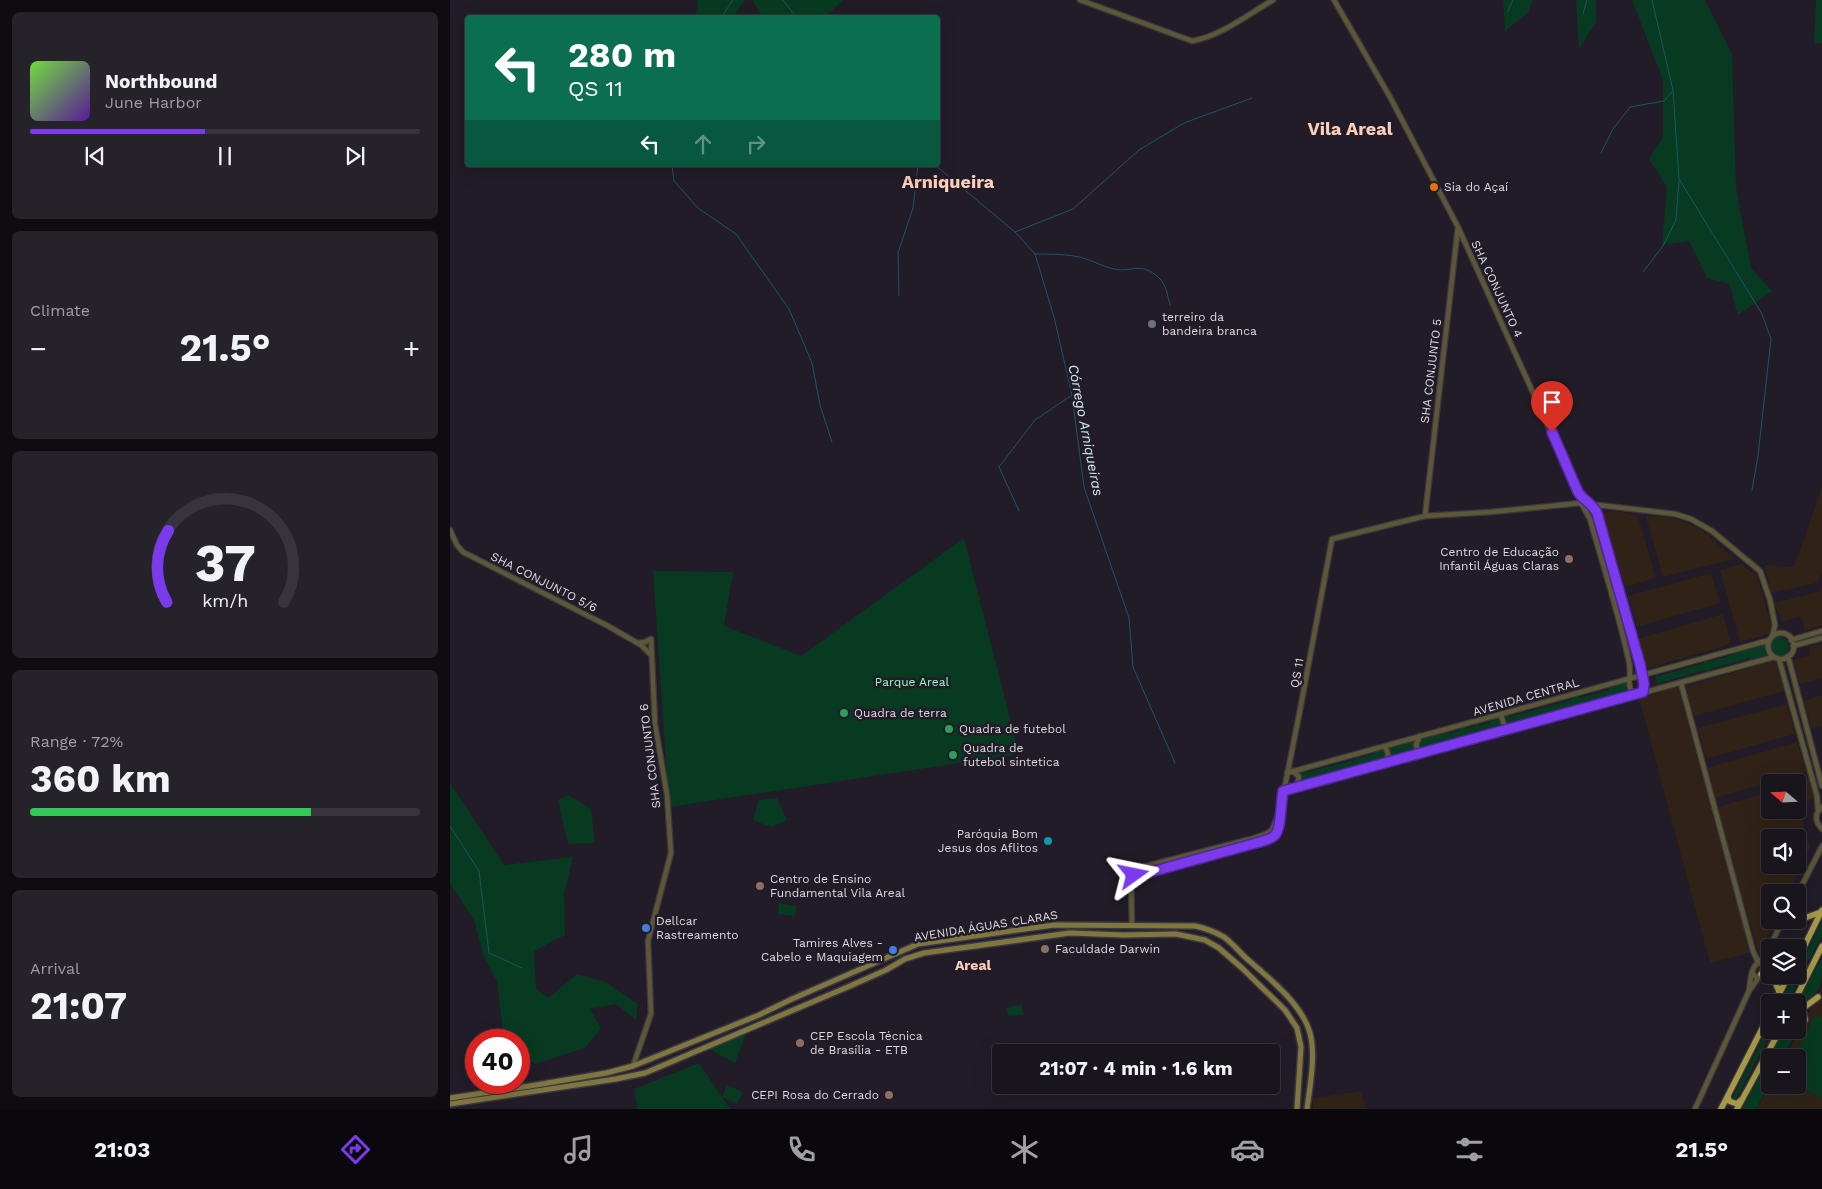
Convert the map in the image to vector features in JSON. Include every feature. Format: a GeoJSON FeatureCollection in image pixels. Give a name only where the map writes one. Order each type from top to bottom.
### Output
{"type":"FeatureCollection","features":[{"type":"Feature","properties":{"kind":"highway"},"geometry":{"type":"LineString","coordinates":[[1806,917],[1822,911]]}},
{"type":"Feature","properties":{"kind":"highway"},"geometry":{"type":"LineString","coordinates":[[1806,942],[1822,911]]}},
{"type":"Feature","properties":{"kind":"highway"},"geometry":{"type":"LineString","coordinates":[[1798,994],[1822,946]]}},
{"type":"Feature","properties":{"kind":"highway"},"geometry":{"type":"LineString","coordinates":[[1760,976],[1775,982],[1780,994]]}},
{"type":"Feature","properties":{"kind":"highway"},"geometry":{"type":"LineString","coordinates":[[1780,994],[1785,984]]}},
{"type":"Feature","properties":{"kind":"highway"},"geometry":{"type":"LineString","coordinates":[[1806,1005],[1818,996]]}},
{"type":"Feature","properties":{"kind":"highway"},"geometry":{"type":"LineString","coordinates":[[1721,1109],[1761,1031]]}},
{"type":"Feature","properties":{"kind":"highway"},"geometry":{"type":"LineString","coordinates":[[1737,1109],[1775,1039]]}},
{"type":"Feature","properties":{"kind":"highway"},"geometry":{"type":"LineString","coordinates":[[1728,1096],[1728,1100],[1732,1104],[1737,1104],[1742,1099]]}},
{"type":"Feature","properties":{"kind":"main road","name":"AVENIDA ÁGUAS CLARAS"},"geometry":{"type":"LineString","coordinates":[[450,1098],[530,1086],[636,1065],[759,1016],[792,999],[912,946],[1054,924],[1097,924],[1195,926],[1215,932],[1225,938],[1284,993],[1298,1009],[1307,1025],[1311,1040],[1312,1056],[1307,1109]]}},
{"type":"Feature","properties":{"kind":"main road"},"geometry":{"type":"LineString","coordinates":[[1085,934],[1088,930],[1088,924]]}},
{"type":"Feature","properties":{"kind":"main road"},"geometry":{"type":"LineString","coordinates":[[1096,935],[1097,924]]}},
{"type":"Feature","properties":{"kind":"main road","name":"AVENIDA ÁGUAS CLARAS"},"geometry":{"type":"LineString","coordinates":[[450,1104],[645,1073],[813,1002],[886,970],[910,957],[1050,935],[1176,934],[1205,940],[1214,944],[1291,1017],[1297,1028],[1301,1044],[1296,1109]]}},
{"type":"Feature","properties":{"kind":"main road"},"geometry":{"type":"LineString","coordinates":[[979,946],[977,940],[980,935]]}},
{"type":"Feature","properties":{"kind":"main road"},"geometry":{"type":"LineString","coordinates":[[966,937],[969,941],[968,947]]}},
{"type":"Feature","properties":{"kind":"main road"},"geometry":{"type":"LineString","coordinates":[[810,992],[810,998],[813,1002]]}},
{"type":"Feature","properties":{"kind":"main road"},"geometry":{"type":"LineString","coordinates":[[1275,1001],[1280,999],[1284,993]]}},
{"type":"Feature","properties":{"kind":"main road"},"geometry":{"type":"LineString","coordinates":[[792,999],[796,1003],[796,1009]]}},
{"type":"Feature","properties":{"kind":"main road"},"geometry":{"type":"LineString","coordinates":[[1297,1028],[1307,1025]]}},
{"type":"Feature","properties":{"kind":"main road"},"geometry":{"type":"LineString","coordinates":[[671,1052],[674,1056],[674,1062]]}},
{"type":"Feature","properties":{"kind":"main road"},"geometry":{"type":"LineString","coordinates":[[615,1070],[616,1079]]}},
{"type":"Feature","properties":{"kind":"street"},"geometry":{"type":"LineString","coordinates":[[1080,0],[1192,41],[1203,39],[1223,30],[1273,0]]}},
{"type":"Feature","properties":{"kind":"street","name":"SHA CONJUNTO 4"},"geometry":{"type":"LineString","coordinates":[[1334,0],[1390,97],[1465,242],[1586,510],[1630,667],[1631,678],[1629,688],[1633,695]]}},
{"type":"Feature","properties":{"kind":"street","name":"SHA CONJUNTO 5"},"geometry":{"type":"LineString","coordinates":[[1425,516],[1458,228]]}},
{"type":"Feature","properties":{"kind":"street"},"geometry":{"type":"LineString","coordinates":[[1455,242],[1460,240],[1465,242]]}},
{"type":"Feature","properties":{"kind":"street","name":"SHA CONJUNTO 4"},"geometry":{"type":"LineString","coordinates":[[1578,492],[1597,513]]}},
{"type":"Feature","properties":{"kind":"street"},"geometry":{"type":"LineString","coordinates":[[1425,516],[1582,503],[1675,514],[1712,531],[1760,571],[1776,624],[1783,634],[1791,640],[1793,646],[1788,656],[1792,676],[1822,786]]}},
{"type":"Feature","properties":{"kind":"street"},"geometry":{"type":"LineString","coordinates":[[1586,510],[1590,504]]}},
{"type":"Feature","properties":{"kind":"street"},"geometry":{"type":"LineString","coordinates":[[1604,505],[1599,508],[1597,513],[1640,664],[1644,684],[1643,692]]}},
{"type":"Feature","properties":{"kind":"street","name":"QS 11"},"geometry":{"type":"LineString","coordinates":[[1130,878],[1256,843],[1276,835],[1332,539],[1425,516]]}},
{"type":"Feature","properties":{"kind":"street","name":"SHA CONJUNTO 5/6"},"geometry":{"type":"LineString","coordinates":[[450,530],[457,545],[463,552],[608,626],[638,643],[648,650],[652,656]]}},
{"type":"Feature","properties":{"kind":"street"},"geometry":{"type":"LineString","coordinates":[[1597,546],[1606,544]]}},
{"type":"Feature","properties":{"kind":"street"},"geometry":{"type":"LineString","coordinates":[[1600,557],[1603,554],[1609,555]]}},
{"type":"Feature","properties":{"kind":"street"},"geometry":{"type":"LineString","coordinates":[[1776,624],[1768,648],[1777,658],[1820,796],[1820,809],[1816,820],[1822,829]]}},
{"type":"Feature","properties":{"kind":"street"},"geometry":{"type":"LineString","coordinates":[[1791,640],[1822,631]]}},
{"type":"Feature","properties":{"kind":"street"},"geometry":{"type":"LineString","coordinates":[[1771,639],[1779,634],[1783,634]]}},
{"type":"Feature","properties":{"kind":"street"},"geometry":{"type":"LineString","coordinates":[[1793,646],[1822,638]]}},
{"type":"Feature","properties":{"kind":"street","name":"SHA CONJUNTO 6"},"geometry":{"type":"LineString","coordinates":[[636,1065],[636,1058],[651,1014],[648,942],[671,853],[667,795],[655,724],[651,639],[638,643]]}},
{"type":"Feature","properties":{"kind":"street","name":"AVENIDA CENTRAL"},"geometry":{"type":"LineString","coordinates":[[1288,773],[1771,639]]}},
{"type":"Feature","properties":{"kind":"street"},"geometry":{"type":"LineString","coordinates":[[1283,791],[1643,692],[1788,656]]}},
{"type":"Feature","properties":{"kind":"street"},"geometry":{"type":"LineString","coordinates":[[1630,667],[1640,664]]}},
{"type":"Feature","properties":{"kind":"street"},"geometry":{"type":"LineString","coordinates":[[1784,678],[1792,676]]}},
{"type":"Feature","properties":{"kind":"street"},"geometry":{"type":"LineString","coordinates":[[1681,683],[1754,952],[1761,962]]}},
{"type":"Feature","properties":{"kind":"street"},"geometry":{"type":"LineString","coordinates":[[1501,715],[1504,723],[1501,732]]}},
{"type":"Feature","properties":{"kind":"street"},"geometry":{"type":"LineString","coordinates":[[1420,736],[1416,745],[1422,753]]}},
{"type":"Feature","properties":{"kind":"street"},"geometry":{"type":"LineString","coordinates":[[1385,746],[1388,754],[1388,763]]}},
{"type":"Feature","properties":{"kind":"street"},"geometry":{"type":"LineString","coordinates":[[1293,771],[1299,777],[1296,788]]}},
{"type":"Feature","properties":{"kind":"street","name":"QS 11"},"geometry":{"type":"LineString","coordinates":[[1131,870],[1256,838],[1272,830],[1280,811]]}},
{"type":"Feature","properties":{"kind":"street"},"geometry":{"type":"LineString","coordinates":[[1803,884],[1822,846]]}},
{"type":"Feature","properties":{"kind":"street"},"geometry":{"type":"LineString","coordinates":[[1130,878],[1124,875],[1125,871],[1131,870],[1134,873],[1130,878],[1132,925]]}},
{"type":"Feature","properties":{"kind":"street"},"geometry":{"type":"LineString","coordinates":[[1749,991],[1754,952]]}},
{"type":"Feature","properties":{"kind":"street"},"geometry":{"type":"LineString","coordinates":[[1815,960],[1822,954]]}},
{"type":"Feature","properties":{"kind":"street"},"geometry":{"type":"LineString","coordinates":[[1752,971],[1761,966]]}},
{"type":"Feature","properties":{"kind":"street"},"geometry":{"type":"LineString","coordinates":[[1752,971],[1756,977],[1760,976]]}},
{"type":"Feature","properties":{"kind":"street"},"geometry":{"type":"LineString","coordinates":[[1695,1109],[1749,991],[1761,972]]}},
{"type":"Feature","properties":{"kind":"shaded area"},"geometry":{"type":"Polygon","coordinates":[[[1822,487],[1822,572],[1819,580],[1813,584],[1771,593],[1765,565],[1794,567],[1822,487]]]}},
{"type":"Feature","properties":{"kind":"shaded area"},"geometry":{"type":"Polygon","coordinates":[[[1614,511],[1629,513],[1638,517],[1656,578],[1625,587],[1603,513],[1614,511]]]}},
{"type":"Feature","properties":{"kind":"shaded area"},"geometry":{"type":"Polygon","coordinates":[[[1646,516],[1669,517],[1694,526],[1709,536],[1734,559],[1663,577],[1646,516]]]}},
{"type":"Feature","properties":{"kind":"shaded area"},"geometry":{"type":"Polygon","coordinates":[[[1742,564],[1757,576],[1773,633],[1740,642],[1720,570],[1742,564]]]}},
{"type":"Feature","properties":{"kind":"shaded area"},"geometry":{"type":"Polygon","coordinates":[[[1711,573],[1720,603],[1637,627],[1628,596],[1711,573]]]}},
{"type":"Feature","properties":{"kind":"shaded area"},"geometry":{"type":"Polygon","coordinates":[[[1822,587],[1822,625],[1805,631],[1801,616],[1782,622],[1774,603],[1817,592],[1822,587]]]}},
{"type":"Feature","properties":{"kind":"shaded area"},"geometry":{"type":"Polygon","coordinates":[[[1723,614],[1731,644],[1646,669],[1637,639],[1723,614]]]}},
{"type":"Feature","properties":{"kind":"shaded area"},"geometry":{"type":"Polygon","coordinates":[[[1822,644],[1822,678],[1800,684],[1793,660],[1810,655],[1809,646],[1822,644]]]}},
{"type":"Feature","properties":{"kind":"shaded area"},"geometry":{"type":"Polygon","coordinates":[[[1775,661],[1784,691],[1694,716],[1686,686],[1775,661]]]}},
{"type":"Feature","properties":{"kind":"shaded area"},"geometry":{"type":"Polygon","coordinates":[[[1678,687],[1750,953],[1710,963],[1639,698],[1678,687]]]}},
{"type":"Feature","properties":{"kind":"shaded area"},"geometry":{"type":"Polygon","coordinates":[[[1822,695],[1822,726],[1812,729],[1804,701],[1822,695]]]}},
{"type":"Feature","properties":{"kind":"shaded area"},"geometry":{"type":"Polygon","coordinates":[[[1787,704],[1795,734],[1706,759],[1698,728],[1787,704]]]}},
{"type":"Feature","properties":{"kind":"shaded area"},"geometry":{"type":"Polygon","coordinates":[[[1797,742],[1806,772],[1799,774],[1761,774],[1761,785],[1715,798],[1707,768],[1797,742]]]}},
{"type":"Feature","properties":{"kind":"shaded area"},"geometry":{"type":"Polygon","coordinates":[[[1814,778],[1819,797],[1806,801],[1806,780],[1814,778]]]}},
{"type":"Feature","properties":{"kind":"shaded area"},"geometry":{"type":"Polygon","coordinates":[[[1761,794],[1761,819],[1802,819],[1805,829],[1761,829],[1761,874],[1798,874],[1793,884],[1761,884],[1761,929],[1772,929],[1766,939],[1761,939],[1759,954],[1716,808],[1761,794]]]}},
{"type":"Feature","properties":{"kind":"shaded area"},"geometry":{"type":"Polygon","coordinates":[[[1806,834],[1810,848],[1806,856],[1806,834]]]}},
{"type":"Feature","properties":{"kind":"shaded area"},"geometry":{"type":"Polygon","coordinates":[[[1822,987],[1822,1109],[1757,1109],[1765,1094],[1806,1094],[1806,1049],[1789,1049],[1795,1039],[1806,1039],[1806,1017],[1822,987]]]}},
{"type":"Feature","properties":{"kind":"shaded area"},"geometry":{"type":"Polygon","coordinates":[[[1361,1091],[1366,1109],[1313,1109],[1313,1098],[1361,1091]]]}},
{"type":"Feature","properties":{"kind":"green space"},"geometry":{"type":"Polygon","coordinates":[[[698,0],[745,0],[734,15],[696,15],[698,0]]]}},
{"type":"Feature","properties":{"kind":"green space"},"geometry":{"type":"Polygon","coordinates":[[[752,0],[844,0],[826,15],[761,15],[752,0]]]}},
{"type":"Feature","properties":{"kind":"green space"},"geometry":{"type":"Polygon","coordinates":[[[1503,0],[1533,0],[1528,13],[1505,31],[1503,0]]]}},
{"type":"Feature","properties":{"kind":"green space"},"geometry":{"type":"Polygon","coordinates":[[[1576,0],[1596,0],[1596,22],[1579,49],[1576,0]]]}},
{"type":"Feature","properties":{"kind":"green space"},"geometry":{"type":"Polygon","coordinates":[[[1632,0],[1705,0],[1732,54],[1736,187],[1751,268],[1772,291],[1738,315],[1729,284],[1707,278],[1689,241],[1662,245],[1667,187],[1649,159],[1663,137],[1663,80],[1632,0]]]}},
{"type":"Feature","properties":{"kind":"green space"},"geometry":{"type":"Polygon","coordinates":[[[1816,0],[1822,0],[1822,43],[1814,44],[1816,0]]]}},
{"type":"Feature","properties":{"kind":"green space","name":"Parque Areal"},"geometry":{"type":"Polygon","coordinates":[[[964,538],[1019,754],[669,807],[653,571],[733,572],[724,626],[801,656],[964,538]]]}},
{"type":"Feature","properties":{"kind":"green space"},"geometry":{"type":"Polygon","coordinates":[[[1779,637],[1786,640],[1789,647],[1786,654],[1779,657],[1772,654],[1769,647],[1772,640],[1779,637]]]}},
{"type":"Feature","properties":{"kind":"green space"},"geometry":{"type":"Polygon","coordinates":[[[1764,644],[1768,657],[1749,662],[1749,658],[1711,669],[1710,672],[1705,674],[1705,670],[1660,683],[1658,686],[1655,674],[1659,673],[1658,676],[1703,664],[1704,661],[1709,659],[1709,662],[1764,644]]]}},
{"type":"Feature","properties":{"kind":"green space"},"geometry":{"type":"Polygon","coordinates":[[[1627,681],[1627,688],[1630,693],[1591,702],[1590,705],[1581,707],[1582,704],[1558,714],[1558,711],[1518,722],[1517,725],[1506,728],[1503,716],[1508,714],[1509,717],[1571,700],[1573,697],[1580,695],[1579,698],[1609,690],[1610,687],[1627,681]]]}},
{"type":"Feature","properties":{"kind":"green space"},"geometry":{"type":"Polygon","coordinates":[[[1499,717],[1502,727],[1482,732],[1482,736],[1474,737],[1474,735],[1425,748],[1424,751],[1421,751],[1417,746],[1418,741],[1445,732],[1445,734],[1459,731],[1459,728],[1464,726],[1464,729],[1474,727],[1479,722],[1478,726],[1489,723],[1490,719],[1499,717]]]}},
{"type":"Feature","properties":{"kind":"green space"},"geometry":{"type":"Polygon","coordinates":[[[1414,740],[1417,753],[1390,760],[1388,747],[1414,740]]]}},
{"type":"Feature","properties":{"kind":"green space"},"geometry":{"type":"Polygon","coordinates":[[[1385,748],[1385,760],[1359,769],[1359,766],[1330,773],[1329,776],[1318,781],[1317,777],[1299,785],[1300,772],[1355,760],[1355,756],[1360,755],[1360,758],[1385,748]]]}},
{"type":"Feature","properties":{"kind":"green space"},"geometry":{"type":"Polygon","coordinates":[[[450,783],[504,865],[573,857],[564,894],[565,935],[534,951],[536,989],[548,998],[577,974],[605,982],[638,1004],[636,1020],[616,1004],[590,1009],[601,1028],[585,1048],[535,1064],[530,1061],[530,1029],[503,1029],[497,982],[483,954],[474,920],[450,884],[450,783]]]}},
{"type":"Feature","properties":{"kind":"green space"},"geometry":{"type":"Polygon","coordinates":[[[569,795],[591,809],[595,843],[568,844],[558,800],[569,795]]]}},
{"type":"Feature","properties":{"kind":"green space"},"geometry":{"type":"Polygon","coordinates":[[[777,798],[787,820],[772,827],[754,821],[759,800],[777,798]]]}},
{"type":"Feature","properties":{"kind":"green space"},"geometry":{"type":"Polygon","coordinates":[[[779,903],[797,906],[795,916],[778,914],[779,903]]]}},
{"type":"Feature","properties":{"kind":"green space"},"geometry":{"type":"Polygon","coordinates":[[[1822,920],[1822,935],[1806,966],[1806,954],[1822,920]]]}},
{"type":"Feature","properties":{"kind":"green space"},"geometry":{"type":"Polygon","coordinates":[[[1822,958],[1822,976],[1819,988],[1806,1002],[1806,994],[1802,994],[1822,958]]]}},
{"type":"Feature","properties":{"kind":"green space"},"geometry":{"type":"Polygon","coordinates":[[[1790,984],[1796,984],[1791,994],[1785,994],[1790,984]]]}},
{"type":"Feature","properties":{"kind":"green space"},"geometry":{"type":"Polygon","coordinates":[[[1022,1004],[1023,1015],[1008,1016],[1006,1008],[1022,1004]]]}},
{"type":"Feature","properties":{"kind":"green space"},"geometry":{"type":"Polygon","coordinates":[[[1815,1015],[1822,1018],[1822,1098],[1806,1090],[1806,1049],[1797,1049],[1802,1039],[1806,1039],[1806,1032],[1815,1015]]]}},
{"type":"Feature","properties":{"kind":"green space"},"geometry":{"type":"Polygon","coordinates":[[[746,1034],[735,1063],[709,1049],[746,1034]]]}},
{"type":"Feature","properties":{"kind":"green space"},"geometry":{"type":"Polygon","coordinates":[[[1762,1039],[1767,1039],[1735,1101],[1731,1101],[1762,1039]]]}},
{"type":"Feature","properties":{"kind":"green space"},"geometry":{"type":"Polygon","coordinates":[[[1779,1039],[1793,1039],[1787,1049],[1774,1049],[1779,1039]]]}},
{"type":"Feature","properties":{"kind":"green space"},"geometry":{"type":"Polygon","coordinates":[[[699,1063],[730,1109],[637,1109],[634,1089],[699,1063]]]}},
{"type":"Feature","properties":{"kind":"green space"},"geometry":{"type":"Polygon","coordinates":[[[1761,1073],[1761,1094],[1764,1094],[1756,1109],[1742,1109],[1761,1073]]]}},
{"type":"Feature","properties":{"kind":"green space"},"geometry":{"type":"Polygon","coordinates":[[[727,1085],[743,1092],[737,1104],[722,1097],[727,1085]]]}},
{"type":"Feature","properties":{"kind":"waterway"},"geometry":{"type":"LineString","coordinates":[[723,15],[733,0]]}},
{"type":"Feature","properties":{"kind":"waterway","name":"Córrego Arniqueiras"},"geometry":{"type":"LineString","coordinates":[[783,0],[795,15]]}},
{"type":"Feature","properties":{"kind":"waterway"},"geometry":{"type":"LineString","coordinates":[[1508,11],[1513,0]]}},
{"type":"Feature","properties":{"kind":"waterway"},"geometry":{"type":"LineString","coordinates":[[1583,14],[1587,0]]}},
{"type":"Feature","properties":{"kind":"waterway"},"geometry":{"type":"LineString","coordinates":[[1652,0],[1673,90],[1679,179],[1762,314],[1771,339],[1758,456],[1752,490]]}},
{"type":"Feature","properties":{"kind":"waterway"},"geometry":{"type":"LineString","coordinates":[[1601,153],[1613,129],[1630,107],[1664,101],[1672,92]]}},
{"type":"Feature","properties":{"kind":"waterway"},"geometry":{"type":"LineString","coordinates":[[1015,232],[1073,209],[1139,150],[1184,123],[1252,98]]}},
{"type":"Feature","properties":{"kind":"waterway"},"geometry":{"type":"LineString","coordinates":[[672,167],[674,181],[698,208],[736,234],[789,309],[812,363],[820,405],[832,442]]}},
{"type":"Feature","properties":{"kind":"waterway"},"geometry":{"type":"LineString","coordinates":[[899,296],[898,253],[913,208],[918,167]]}},
{"type":"Feature","properties":{"kind":"waterway","name":"Córrego Arniqueiras"},"geometry":{"type":"LineString","coordinates":[[937,167],[1015,232],[1035,254],[1054,317],[1072,395],[1084,487],[1129,618],[1133,667],[1175,763]]}},
{"type":"Feature","properties":{"kind":"waterway"},"geometry":{"type":"LineString","coordinates":[[1643,272],[1663,246],[1676,220],[1679,181]]}},
{"type":"Feature","properties":{"kind":"waterway"},"geometry":{"type":"LineString","coordinates":[[1035,254],[1074,256],[1114,269],[1141,268],[1152,272],[1163,283],[1170,305]]}},
{"type":"Feature","properties":{"kind":"waterway"},"geometry":{"type":"LineString","coordinates":[[1019,511],[999,467],[1035,420],[1072,395]]}},
{"type":"Feature","properties":{"kind":"waterway"},"geometry":{"type":"LineString","coordinates":[[450,826],[479,871],[489,953],[522,968]]}},
{"type":"Feature","properties":{"kind":"place","name":"Sia do Açaí"},"geometry":{"type":"Point","coordinates":[1434,187]}},
{"type":"Feature","properties":{"kind":"place","name":"terreiro da bandeira branca"},"geometry":{"type":"Point","coordinates":[1152,324]}},
{"type":"Feature","properties":{"kind":"place","name":"Centro de Educação Infantil Águas Claras"},"geometry":{"type":"Point","coordinates":[1569,559]}},
{"type":"Feature","properties":{"kind":"place","name":"Quadra de terra"},"geometry":{"type":"Point","coordinates":[844,713]}},
{"type":"Feature","properties":{"kind":"place","name":"Quadra de futebol"},"geometry":{"type":"Point","coordinates":[949,729]}},
{"type":"Feature","properties":{"kind":"place","name":"Quadra de futebol sintetica"},"geometry":{"type":"Point","coordinates":[953,755]}},
{"type":"Feature","properties":{"kind":"place","name":"Paróquia Bom Jesus dos Aflitos"},"geometry":{"type":"Point","coordinates":[1048,841]}},
{"type":"Feature","properties":{"kind":"place","name":"Centro de Ensino Fundamental Vila Areal"},"geometry":{"type":"Point","coordinates":[760,886]}},
{"type":"Feature","properties":{"kind":"place","name":"Dellcar Rastreamento"},"geometry":{"type":"Point","coordinates":[646,928]}},
{"type":"Feature","properties":{"kind":"place","name":"Faculdade Darwin"},"geometry":{"type":"Point","coordinates":[1045,949]}},
{"type":"Feature","properties":{"kind":"place","name":"Tamires Alves - Cabelo e Maquiagem"},"geometry":{"type":"Point","coordinates":[893,950]}},
{"type":"Feature","properties":{"kind":"place","name":"CEP Escola Técnica de Brasília - ETB"},"geometry":{"type":"Point","coordinates":[800,1043]}},
{"type":"Feature","properties":{"kind":"place","name":"CEPI Rosa do Cerrado"},"geometry":{"type":"Point","coordinates":[889,1095]}},
{"type":"Feature","properties":{"kind":"district","name":"Vila Areal"},"geometry":{"type":"Point","coordinates":[1350,128]}},
{"type":"Feature","properties":{"kind":"district","name":"Arniqueira"},"geometry":{"type":"Point","coordinates":[948,181]}},
{"type":"Feature","properties":{"kind":"district","name":"Areal"},"geometry":{"type":"Point","coordinates":[973,965]}},
{"type":"Feature","properties":{"kind":"route"},"geometry":{"type":"LineString","coordinates":[[1134,875],[1133,877],[1273,837],[1276,835],[1280,823],[1283,791],[1643,692],[1644,684],[1640,664],[1597,513],[1594,507],[1578,492],[1552,432]]}}]}
